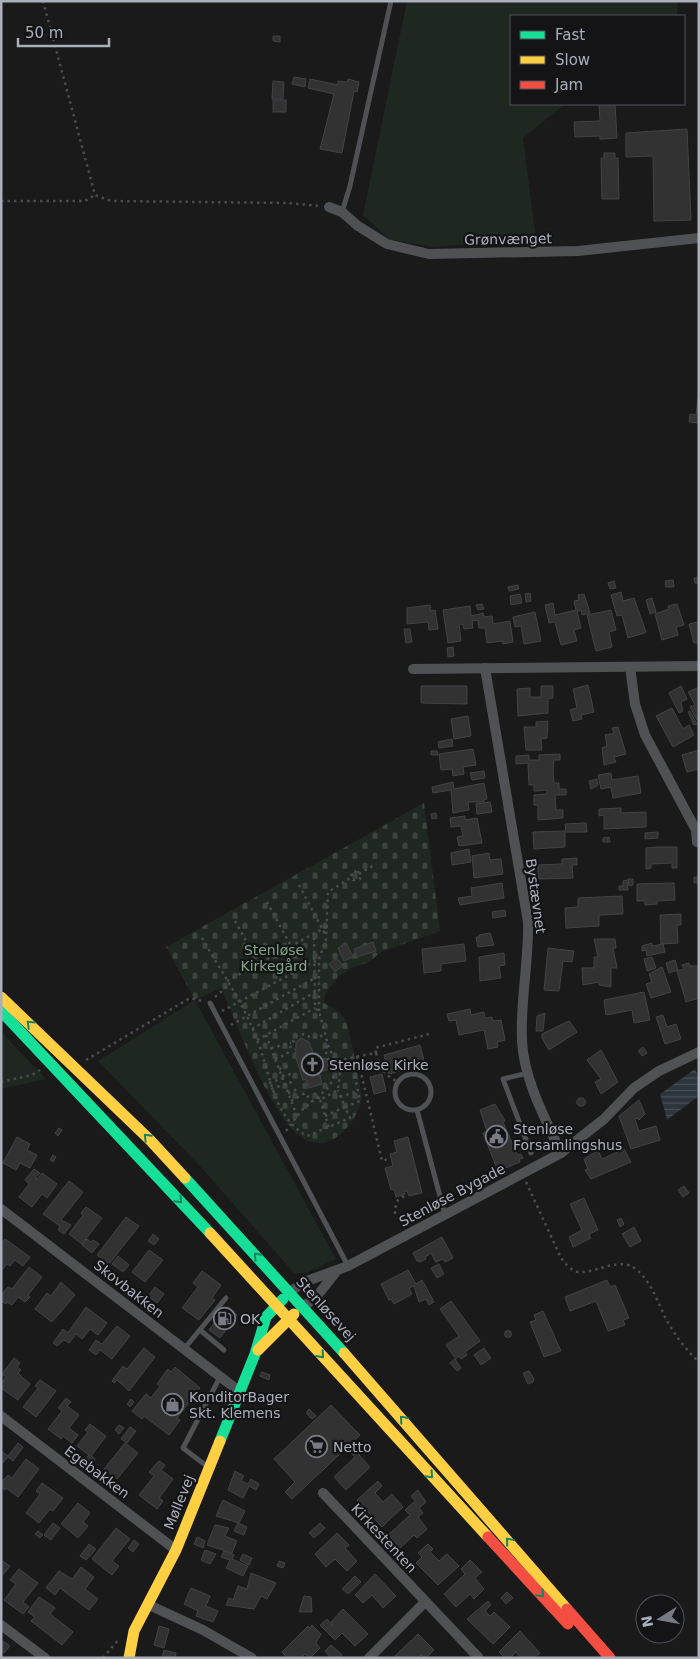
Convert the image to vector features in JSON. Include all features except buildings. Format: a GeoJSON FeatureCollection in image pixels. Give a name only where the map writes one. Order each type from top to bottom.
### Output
{"type":"FeatureCollection","features":[{"type":"Feature","properties":{"kind":"street","name":"Grønvænget"},"geometry":{"type":"LineString","coordinates":[[329,207],[342,212],[358,226],[387,244],[429,254],[578,251],[699,238]]}},
{"type":"Feature","properties":{"kind":"street"},"geometry":{"type":"LineString","coordinates":[[413,670],[699,666]]}},
{"type":"Feature","properties":{"kind":"street"},"geometry":{"type":"LineString","coordinates":[[630,667],[635,704],[645,735],[696,830],[697,842]]}},
{"type":"Feature","properties":{"kind":"street","name":"Bystævnet"},"geometry":{"type":"LineString","coordinates":[[486,668],[528,922],[529,953],[522,1016],[522,1042],[528,1073],[561,1153]]}},
{"type":"Feature","properties":{"kind":"street","name":"Stenløsevej"},"geometry":{"type":"LineString","coordinates":[[1,997],[150,1140],[290,1292],[474,1499],[610,1658]]}},
{"type":"Feature","properties":{"kind":"street"},"geometry":{"type":"LineString","coordinates":[[1,1011],[276,1305],[599,1658]]}},
{"type":"Feature","properties":{"kind":"street","name":"Stenløse Bygade"},"geometry":{"type":"LineString","coordinates":[[290,1292],[304,1282],[348,1266],[561,1153],[604,1119],[634,1088],[659,1071],[699,1052]]}},
{"type":"Feature","properties":{"kind":"street","name":"Skovbakken"},"geometry":{"type":"LineString","coordinates":[[1,1209],[240,1391]]}},
{"type":"Feature","properties":{"kind":"street"},"geometry":{"type":"LineString","coordinates":[[303,1307],[317,1296],[336,1271]]}},
{"type":"Feature","properties":{"kind":"street","name":"Møllevej"},"geometry":{"type":"LineString","coordinates":[[129,1658],[128,1650],[134,1631],[176,1550],[255,1354],[266,1316],[290,1292]]}},
{"type":"Feature","properties":{"kind":"street","name":"Møllevej"},"geometry":{"type":"LineString","coordinates":[[255,1354],[288,1318],[303,1307]]}},
{"type":"Feature","properties":{"kind":"street","name":"Egebakken"},"geometry":{"type":"LineString","coordinates":[[1,1416],[176,1550]]}},
{"type":"Feature","properties":{"kind":"street","name":"Kirkestenten"},"geometry":{"type":"LineString","coordinates":[[323,1493],[478,1657]]}},
{"type":"Feature","properties":{"kind":"street"},"geometry":{"type":"LineString","coordinates":[[369,1658],[426,1602]]}},
{"type":"Feature","properties":{"kind":"street"},"geometry":{"type":"LineString","coordinates":[[149,1605],[203,1630],[252,1658]]}},
{"type":"Feature","properties":{"kind":"street"},"geometry":{"type":"LineString","coordinates":[[1,1625],[45,1658]]}},
{"type":"Feature","properties":{"kind":"lane"},"geometry":{"type":"LineString","coordinates":[[342,212],[350,186],[390,1]]}},
{"type":"Feature","properties":{"kind":"lane"},"geometry":{"type":"LineString","coordinates":[[210,1003],[348,1266]]}},
{"type":"Feature","properties":{"kind":"lane"},"geometry":{"type":"LineString","coordinates":[[528,1073],[504,1079],[532,1153]]}},
{"type":"Feature","properties":{"kind":"lane"},"geometry":{"type":"LineString","coordinates":[[410,1074],[423,1077],[428,1082],[431,1096],[428,1102],[417,1110],[410,1110],[398,1102],[395,1088],[398,1082],[410,1074]]}},
{"type":"Feature","properties":{"kind":"lane"},"geometry":{"type":"LineString","coordinates":[[417,1110],[445,1215]]}},
{"type":"Feature","properties":{"kind":"lane"},"geometry":{"type":"LineString","coordinates":[[184,1349],[226,1298]]}},
{"type":"Feature","properties":{"kind":"lane"},"geometry":{"type":"LineString","coordinates":[[200,1330],[224,1350]]}},
{"type":"Feature","properties":{"kind":"lane"},"geometry":{"type":"LineString","coordinates":[[209,1467],[183,1448],[220,1376]]}},
{"type":"Feature","properties":{"kind":"path"},"geometry":{"type":"LineString","coordinates":[[43,1],[95,195]]}},
{"type":"Feature","properties":{"kind":"path"},"geometry":{"type":"LineString","coordinates":[[1,201],[85,201],[95,195]]}},
{"type":"Feature","properties":{"kind":"path"},"geometry":{"type":"LineString","coordinates":[[95,195],[111,201],[288,203],[329,207]]}},
{"type":"Feature","properties":{"kind":"path"},"geometry":{"type":"LineString","coordinates":[[319,1098],[332,1082],[335,1061],[328,1045],[319,1011],[319,959],[326,935],[328,892],[352,877],[351,873],[358,871],[359,874],[376,864]]}},
{"type":"Feature","properties":{"kind":"path"},"geometry":{"type":"LineString","coordinates":[[299,884],[325,928]]}},
{"type":"Feature","properties":{"kind":"path"},"geometry":{"type":"LineString","coordinates":[[267,902],[291,946]]}},
{"type":"Feature","properties":{"kind":"path"},"geometry":{"type":"LineString","coordinates":[[234,921],[259,964]]}},
{"type":"Feature","properties":{"kind":"path"},"geometry":{"type":"LineString","coordinates":[[86,1060],[190,998],[210,1003],[228,983],[325,928]]}},
{"type":"Feature","properties":{"kind":"path"},"geometry":{"type":"LineString","coordinates":[[314,933],[315,1008]]}},
{"type":"Feature","properties":{"kind":"path"},"geometry":{"type":"LineString","coordinates":[[202,938],[239,1002],[258,1040],[269,1083],[282,1111],[293,1122],[297,1130],[308,1136],[350,1118],[338,1089],[340,1073],[345,1066],[344,1059]]}},
{"type":"Feature","properties":{"kind":"path"},"geometry":{"type":"LineString","coordinates":[[216,1014],[319,959]]}},
{"type":"Feature","properties":{"kind":"path"},"geometry":{"type":"LineString","coordinates":[[224,1029],[315,978]]}},
{"type":"Feature","properties":{"kind":"path"},"geometry":{"type":"LineString","coordinates":[[252,1029],[315,992]]}},
{"type":"Feature","properties":{"kind":"path"},"geometry":{"type":"LineString","coordinates":[[315,1008],[319,1011]]}},
{"type":"Feature","properties":{"kind":"path"},"geometry":{"type":"LineString","coordinates":[[258,1040],[315,1008]]}},
{"type":"Feature","properties":{"kind":"path"},"geometry":{"type":"LineString","coordinates":[[275,1058],[287,1054],[293,1038],[300,1034],[308,1035],[312,1038],[325,1034]]}},
{"type":"Feature","properties":{"kind":"path"},"geometry":{"type":"LineString","coordinates":[[398,1082],[386,1076],[379,1066],[375,1048],[429,1034]]}},
{"type":"Feature","properties":{"kind":"path"},"geometry":{"type":"LineString","coordinates":[[266,1035],[297,1116]]}},
{"type":"Feature","properties":{"kind":"path"},"geometry":{"type":"LineString","coordinates":[[271,1048],[291,1043]]}},
{"type":"Feature","properties":{"kind":"path"},"geometry":{"type":"LineString","coordinates":[[328,1045],[325,1049],[329,1062],[376,1053]]}},
{"type":"Feature","properties":{"kind":"path"},"geometry":{"type":"LineString","coordinates":[[357,1056],[382,1160],[388,1159]]}},
{"type":"Feature","properties":{"kind":"path"},"geometry":{"type":"LineString","coordinates":[[1,1082],[32,1075],[46,1066]]}},
{"type":"Feature","properties":{"kind":"path"},"geometry":{"type":"LineString","coordinates":[[279,1069],[288,1066]]}},
{"type":"Feature","properties":{"kind":"path"},"geometry":{"type":"LineString","coordinates":[[325,1116],[358,1103],[358,1092],[353,1067],[345,1066]]}},
{"type":"Feature","properties":{"kind":"path"},"geometry":{"type":"LineString","coordinates":[[269,1083],[291,1074]]}},
{"type":"Feature","properties":{"kind":"path"},"geometry":{"type":"LineString","coordinates":[[272,1089],[295,1081]]}},
{"type":"Feature","properties":{"kind":"path"},"geometry":{"type":"LineString","coordinates":[[332,1082],[338,1089]]}},
{"type":"Feature","properties":{"kind":"path"},"geometry":{"type":"LineString","coordinates":[[288,1093],[300,1088]]}},
{"type":"Feature","properties":{"kind":"path"},"geometry":{"type":"LineString","coordinates":[[286,1130],[312,1102],[338,1089]]}},
{"type":"Feature","properties":{"kind":"path"},"geometry":{"type":"LineString","coordinates":[[340,1097],[358,1092]]}},
{"type":"Feature","properties":{"kind":"path"},"geometry":{"type":"LineString","coordinates":[[291,1101],[305,1093],[312,1102]]}},
{"type":"Feature","properties":{"kind":"path"},"geometry":{"type":"LineString","coordinates":[[319,1098],[329,1128]]}},
{"type":"Feature","properties":{"kind":"path"},"geometry":{"type":"LineString","coordinates":[[522,1174],[561,1258],[568,1267],[578,1272],[611,1265],[627,1265],[636,1269],[646,1279],[672,1328],[699,1362]]}},
{"type":"Feature","properties":{"kind":"path"},"geometry":{"type":"LineString","coordinates":[[404,1196],[395,1205],[397,1216],[400,1220],[421,1228]]}},
{"type":"Feature","properties":{"kind":"green space"},"geometry":{"type":"Polygon","coordinates":[[[407,1],[678,1],[677,15],[510,15],[510,105],[564,105],[523,138],[536,239],[435,247],[390,240],[363,215],[407,1]]]}},
{"type":"Feature","properties":{"kind":"green space","name":"Stenløse Kirkegård"},"geometry":{"type":"Polygon","coordinates":[[[424,803],[440,931],[381,952],[369,962],[354,967],[339,976],[326,992],[324,1003],[340,1014],[347,1023],[362,1100],[352,1121],[337,1137],[328,1142],[318,1143],[307,1140],[296,1133],[275,1106],[254,1065],[221,988],[195,1000],[166,947],[424,803]]]}},
{"type":"Feature","properties":{"kind":"green space"},"geometry":{"type":"Polygon","coordinates":[[[195,1000],[336,1259],[306,1273],[294,1273],[200,1166],[98,1061],[195,1000]]]}},
{"type":"Feature","properties":{"kind":"green space"},"geometry":{"type":"Polygon","coordinates":[[[1,1032],[46,1079],[1,1089],[1,1032]]]}},
{"type":"Feature","properties":{"kind":"shaded area"},"geometry":{"type":"Polygon","coordinates":[[[695,1069],[699,1078],[699,1096],[667,1120],[660,1094],[695,1069]]]}},
{"type":"Feature","properties":{"kind":"traffic: fast"},"geometry":{"type":"LineString","coordinates":[[1,1011],[210,1233]]}},
{"type":"Feature","properties":{"kind":"traffic: fast"},"geometry":{"type":"LineString","coordinates":[[185,1178],[344,1353]]}},
{"type":"Feature","properties":{"kind":"traffic: fast"},"geometry":{"type":"LineString","coordinates":[[220,1441],[255,1354],[266,1317],[283,1299]]}},
{"type":"Feature","properties":{"kind":"traffic: slow"},"geometry":{"type":"LineString","coordinates":[[1,997],[150,1140],[185,1178]]}},
{"type":"Feature","properties":{"kind":"traffic: slow"},"geometry":{"type":"LineString","coordinates":[[210,1233],[488,1537]]}},
{"type":"Feature","properties":{"kind":"traffic: slow"},"geometry":{"type":"LineString","coordinates":[[258,1350],[294,1314]]}},
{"type":"Feature","properties":{"kind":"traffic: slow"},"geometry":{"type":"LineString","coordinates":[[344,1353],[567,1609]]}},
{"type":"Feature","properties":{"kind":"traffic: slow"},"geometry":{"type":"LineString","coordinates":[[129,1658],[134,1631],[176,1550],[220,1441]]}},
{"type":"Feature","properties":{"kind":"traffic: jam"},"geometry":{"type":"LineString","coordinates":[[488,1537],[568,1624]]}},
{"type":"Feature","properties":{"kind":"traffic: jam"},"geometry":{"type":"LineString","coordinates":[[567,1609],[610,1658]]}},
{"type":"Feature","properties":{"kind":"place","name":"Stenløse Kirke"},"geometry":{"type":"Point","coordinates":[313,1065]}},
{"type":"Feature","properties":{"kind":"place","name":"Stenløse Forsamlingshus"},"geometry":{"type":"Point","coordinates":[497,1137]}},
{"type":"Feature","properties":{"kind":"place","name":"OK"},"geometry":{"type":"Point","coordinates":[224,1319]}},
{"type":"Feature","properties":{"kind":"place","name":"KonditorBager Skt. Klemens"},"geometry":{"type":"Point","coordinates":[173,1405]}},
{"type":"Feature","properties":{"kind":"place","name":"Netto"},"geometry":{"type":"Point","coordinates":[317,1447]}}]}
